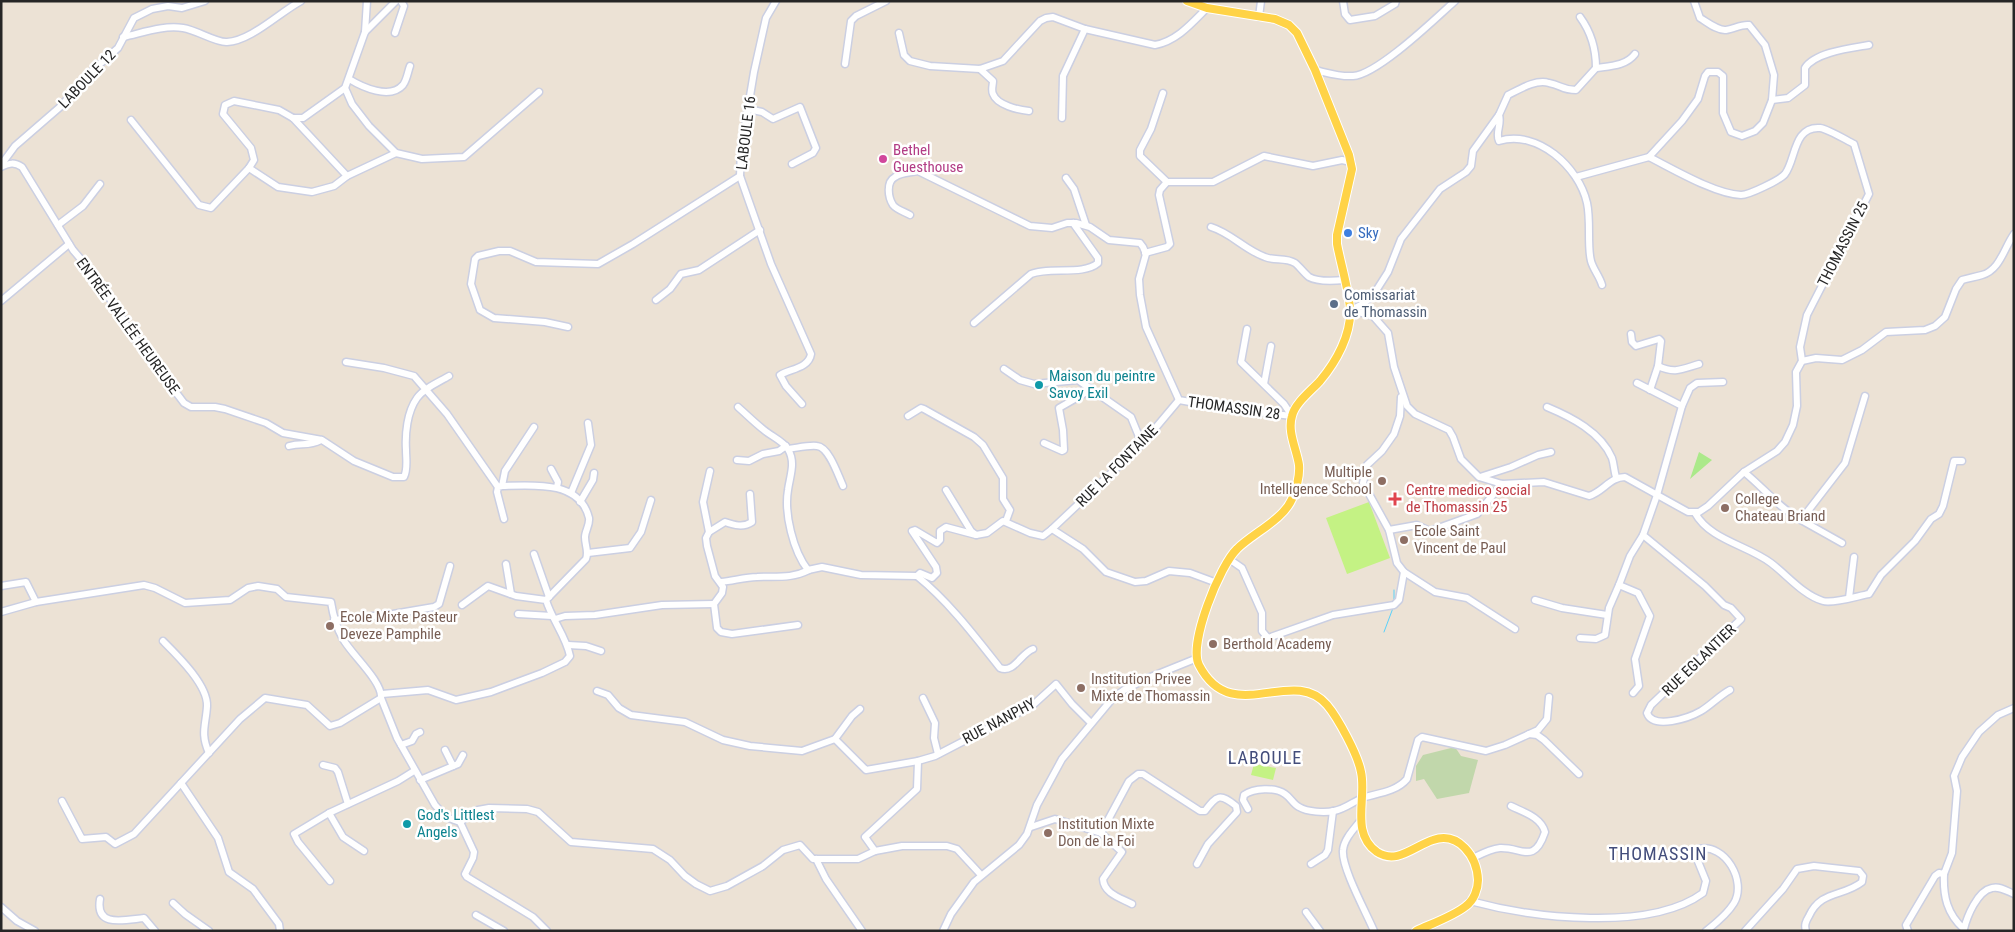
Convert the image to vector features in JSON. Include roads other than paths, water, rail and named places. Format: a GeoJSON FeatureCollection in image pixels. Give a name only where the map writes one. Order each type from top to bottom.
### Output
{"type":"FeatureCollection","features":[{"type":"Feature","properties":{"kind":"main road"},"geometry":{"type":"LineString","coordinates":[[1187,1],[1207,8],[1275,19],[1289,25],[1297,33],[1316,70],[1352,169],[1337,235],[1337,244],[1350,310],[1347,336],[1322,378],[1295,408],[1292,416],[1291,427],[1300,468],[1294,497],[1286,511],[1236,550],[1229,559],[1206,611],[1196,643],[1195,658],[1201,669],[1219,689],[1234,695],[1298,690],[1317,695],[1328,706],[1357,758],[1361,772],[1363,797],[1360,809],[1362,830],[1367,841],[1376,851],[1387,856],[1400,856],[1435,839],[1455,842],[1468,849],[1477,869],[1477,890],[1466,906],[1416,931]]}},
{"type":"Feature","properties":{"kind":"street","name":"LABOULE 12"},"geometry":{"type":"LineString","coordinates":[[1,166],[15,146],[60,107],[93,70],[118,48],[134,18],[146,11],[168,6],[182,8],[205,1]]}},
{"type":"Feature","properties":{"kind":"street"},"geometry":{"type":"LineString","coordinates":[[123,37],[157,29],[183,28],[221,42],[232,41],[271,22],[301,1]]}},
{"type":"Feature","properties":{"kind":"street"},"geometry":{"type":"LineString","coordinates":[[293,118],[303,118],[345,88],[365,32],[367,1]]}},
{"type":"Feature","properties":{"kind":"street"},"geometry":{"type":"LineString","coordinates":[[365,32],[396,1]]}},
{"type":"Feature","properties":{"kind":"street"},"geometry":{"type":"LineString","coordinates":[[394,34],[404,6],[401,1]]}},
{"type":"Feature","properties":{"kind":"street","name":"LABOULE 16"},"geometry":{"type":"LineString","coordinates":[[776,1],[766,18],[741,150],[740,176],[772,264],[811,354],[809,361],[803,366],[780,375],[786,386],[802,404]]}},
{"type":"Feature","properties":{"kind":"street"},"geometry":{"type":"LineString","coordinates":[[845,64],[851,21],[856,16],[886,1]]}},
{"type":"Feature","properties":{"kind":"street"},"geometry":{"type":"LineString","coordinates":[[1259,17],[1261,1]]}},
{"type":"Feature","properties":{"kind":"street"},"geometry":{"type":"LineString","coordinates":[[1343,1],[1345,14],[1350,20],[1375,16],[1395,4],[1396,1]]}},
{"type":"Feature","properties":{"kind":"street"},"geometry":{"type":"LineString","coordinates":[[1316,70],[1340,76],[1356,76],[1386,61],[1455,1]]}},
{"type":"Feature","properties":{"kind":"street"},"geometry":{"type":"LineString","coordinates":[[1576,177],[1649,157],[1682,121],[1698,99],[1704,76],[1708,72],[1718,72],[1723,76],[1723,113],[1731,132],[1742,136],[1755,131],[1763,123],[1772,100],[1774,75],[1765,44],[1750,25],[1721,30],[1700,18],[1694,1]]}},
{"type":"Feature","properties":{"kind":"street"},"geometry":{"type":"LineString","coordinates":[[899,33],[904,55],[910,61],[930,66],[980,70],[1003,61],[1040,21],[1046,18],[1053,17],[1085,29],[1148,44],[1161,44],[1177,36],[1207,8]]}},
{"type":"Feature","properties":{"kind":"street"},"geometry":{"type":"LineString","coordinates":[[1580,16],[1588,28],[1596,55],[1596,68]]}},
{"type":"Feature","properties":{"kind":"street"},"geometry":{"type":"LineString","coordinates":[[1062,118],[1063,76],[1085,29]]}},
{"type":"Feature","properties":{"kind":"street"},"geometry":{"type":"LineString","coordinates":[[1772,100],[1788,98],[1805,85],[1805,68],[1810,62],[1837,50],[1869,45]]}},
{"type":"Feature","properties":{"kind":"street"},"geometry":{"type":"LineString","coordinates":[[1350,310],[1363,304],[1374,294],[1388,272],[1401,239],[1440,189],[1466,172],[1471,166],[1472,151],[1499,116],[1508,95],[1531,84],[1549,82],[1565,90],[1576,90],[1596,68],[1622,64],[1635,54]]}},
{"type":"Feature","properties":{"kind":"street"},"geometry":{"type":"LineString","coordinates":[[349,80],[359,86],[378,91],[398,89],[403,84],[410,66]]}},
{"type":"Feature","properties":{"kind":"street"},"geometry":{"type":"LineString","coordinates":[[980,70],[993,82],[992,92],[995,96],[1010,107],[1029,111]]}},
{"type":"Feature","properties":{"kind":"street"},"geometry":{"type":"LineString","coordinates":[[345,88],[352,104],[369,126],[396,152],[422,158],[464,157],[539,92]]}},
{"type":"Feature","properties":{"kind":"street"},"geometry":{"type":"LineString","coordinates":[[1163,93],[1151,129],[1140,150],[1140,156],[1168,182],[1213,182],[1264,156],[1313,166],[1342,160],[1351,162]]}},
{"type":"Feature","properties":{"kind":"street"},"geometry":{"type":"LineString","coordinates":[[131,120],[200,205],[211,208],[249,168],[254,160],[251,148],[223,114],[225,105],[234,101],[279,110],[293,118],[347,176]]}},
{"type":"Feature","properties":{"kind":"street"},"geometry":{"type":"LineString","coordinates":[[748,109],[762,112],[773,119],[800,107],[816,148],[813,152],[792,164]]}},
{"type":"Feature","properties":{"kind":"street"},"geometry":{"type":"LineString","coordinates":[[1499,116],[1500,123],[1497,136],[1499,141],[1512,137],[1532,142],[1555,153],[1576,177],[1587,202],[1591,261],[1602,285]]}},
{"type":"Feature","properties":{"kind":"street","name":"THOMASSIN 25"},"geometry":{"type":"LineString","coordinates":[[1649,157],[1714,188],[1740,195],[1751,194],[1785,174],[1797,142],[1810,130],[1821,128],[1854,144],[1869,194],[1807,316],[1800,347],[1802,361],[1796,372],[1797,406],[1793,424],[1785,442],[1776,451],[1744,472],[1708,506],[1695,513]]}},
{"type":"Feature","properties":{"kind":"street"},"geometry":{"type":"LineString","coordinates":[[249,168],[278,187],[312,192],[334,186],[347,176],[396,152]]}},
{"type":"Feature","properties":{"kind":"street","name":"ENTRÉE VALLÉE HEUREUSE"},"geometry":{"type":"LineString","coordinates":[[1,166],[16,163],[22,167],[69,244],[96,277],[134,337],[184,403],[192,407],[225,409],[266,423],[283,433],[322,440],[354,462],[393,477],[404,477],[406,466],[405,438],[408,423],[417,397],[425,390]]}},
{"type":"Feature","properties":{"kind":"street"},"geometry":{"type":"LineString","coordinates":[[910,215],[894,206],[889,194],[889,184],[892,178],[903,173],[918,171],[1030,226],[1052,228],[1073,223],[1086,225],[1109,240],[1140,243],[1146,253],[1167,247],[1170,244],[1159,194],[1160,190],[1168,182]]}},
{"type":"Feature","properties":{"kind":"street"},"geometry":{"type":"LineString","coordinates":[[568,327],[545,322],[494,318],[480,310],[471,284],[475,260],[478,256],[499,251],[510,251],[536,262],[598,264],[740,176]]}},
{"type":"Feature","properties":{"kind":"street"},"geometry":{"type":"LineString","coordinates":[[1066,178],[1074,189],[1086,225]]}},
{"type":"Feature","properties":{"kind":"street"},"geometry":{"type":"LineString","coordinates":[[58,225],[83,206],[100,184]]}},
{"type":"Feature","properties":{"kind":"street"},"geometry":{"type":"LineString","coordinates":[[974,323],[1026,279],[1039,271],[1067,270],[1088,267],[1098,263],[1098,258],[1073,223]]}},
{"type":"Feature","properties":{"kind":"street"},"geometry":{"type":"LineString","coordinates":[[1211,227],[1222,230],[1244,248],[1267,259],[1281,258],[1294,262],[1310,278],[1331,281],[1344,280]]}},
{"type":"Feature","properties":{"kind":"street"},"geometry":{"type":"LineString","coordinates":[[656,300],[670,289],[682,274],[699,270],[760,230]]}},
{"type":"Feature","properties":{"kind":"street"},"geometry":{"type":"LineString","coordinates":[[1802,361],[1816,358],[1842,360],[1862,350],[1886,332],[1925,330],[1937,325],[1945,316],[1956,289],[1962,280],[1984,275],[1992,269],[1998,263],[2014,234]]}},
{"type":"Feature","properties":{"kind":"street"},"geometry":{"type":"LineString","coordinates":[[1,301],[69,244]]}},
{"type":"Feature","properties":{"kind":"street","name":"THOMASSIN 28"},"geometry":{"type":"LineString","coordinates":[[1146,253],[1141,271],[1140,287],[1146,327],[1179,400],[1223,408],[1292,416]]}},
{"type":"Feature","properties":{"kind":"street"},"geometry":{"type":"LineString","coordinates":[[1350,310],[1372,316],[1388,333],[1401,394],[1410,410],[1449,430],[1461,459],[1478,477],[1502,484],[1544,482],[1589,496],[1596,494],[1616,477],[1625,477],[1688,512],[1695,513],[1700,521],[1736,545],[1769,562],[1806,592],[1825,602],[1869,594],[1881,575],[1914,541],[1931,519],[1940,514],[1954,461],[1962,461]]}},
{"type":"Feature","properties":{"kind":"street"},"geometry":{"type":"LineString","coordinates":[[1246,329],[1241,360],[1284,404],[1292,416]]}},
{"type":"Feature","properties":{"kind":"street"},"geometry":{"type":"LineString","coordinates":[[1631,334],[1632,342],[1636,346],[1659,339],[1661,341],[1658,366],[1650,390]]}},
{"type":"Feature","properties":{"kind":"street"},"geometry":{"type":"LineString","coordinates":[[1264,384],[1271,346]]}},
{"type":"Feature","properties":{"kind":"street"},"geometry":{"type":"LineString","coordinates":[[346,362],[414,376],[447,414],[500,486]]}},
{"type":"Feature","properties":{"kind":"street"},"geometry":{"type":"LineString","coordinates":[[1658,366],[1671,371],[1699,364]]}},
{"type":"Feature","properties":{"kind":"street"},"geometry":{"type":"LineString","coordinates":[[1004,369],[1020,380],[1034,384],[1075,379],[1130,417],[1142,444]]}},
{"type":"Feature","properties":{"kind":"street"},"geometry":{"type":"LineString","coordinates":[[425,390],[449,376]]}},
{"type":"Feature","properties":{"kind":"street"},"geometry":{"type":"LineString","coordinates":[[1580,638],[1596,639],[1605,635],[1607,615],[1630,556],[1643,535],[1657,495],[1682,406],[1693,385],[1697,383],[1723,382]]}},
{"type":"Feature","properties":{"kind":"street"},"geometry":{"type":"LineString","coordinates":[[1637,383],[1682,406]]}},
{"type":"Feature","properties":{"kind":"street"},"geometry":{"type":"LineString","coordinates":[[1044,443],[1062,451],[1064,450],[1060,408],[1092,390]]}},
{"type":"Feature","properties":{"kind":"street"},"geometry":{"type":"LineString","coordinates":[[1401,394],[1400,416],[1394,434],[1382,451],[1367,465],[1363,483],[1389,530],[1397,563],[1404,572],[1435,592],[1467,598],[1515,629]]}},
{"type":"Feature","properties":{"kind":"street"},"geometry":{"type":"LineString","coordinates":[[1801,520],[1845,463],[1865,396]]}},
{"type":"Feature","properties":{"kind":"street","name":"RUE LA FONTAINE"},"geometry":{"type":"LineString","coordinates":[[1052,529],[1142,444],[1179,400]]}},
{"type":"Feature","properties":{"kind":"street"},"geometry":{"type":"LineString","coordinates":[[738,407],[787,448],[792,462],[787,491],[790,528],[792,539],[808,570]]}},
{"type":"Feature","properties":{"kind":"street"},"geometry":{"type":"LineString","coordinates":[[1547,407],[1569,416],[1590,431],[1611,457],[1616,477]]}},
{"type":"Feature","properties":{"kind":"street"},"geometry":{"type":"LineString","coordinates":[[908,416],[921,408],[924,409],[979,440],[1003,478],[1003,499],[1010,510],[1006,521]]}},
{"type":"Feature","properties":{"kind":"street"},"geometry":{"type":"LineString","coordinates":[[571,493],[591,445],[588,423]]}},
{"type":"Feature","properties":{"kind":"street"},"geometry":{"type":"LineString","coordinates":[[504,520],[496,492],[506,471],[534,427]]}},
{"type":"Feature","properties":{"kind":"street"},"geometry":{"type":"LineString","coordinates":[[289,446],[297,444],[309,446],[322,440]]}},
{"type":"Feature","properties":{"kind":"street"},"geometry":{"type":"LineString","coordinates":[[738,460],[748,461],[763,454],[787,448],[814,446],[822,448],[828,453],[843,486]]}},
{"type":"Feature","properties":{"kind":"street"},"geometry":{"type":"LineString","coordinates":[[1478,477],[1551,452]]}},
{"type":"Feature","properties":{"kind":"street"},"geometry":{"type":"LineString","coordinates":[[550,469],[558,482],[557,487]]}},
{"type":"Feature","properties":{"kind":"street"},"geometry":{"type":"LineString","coordinates":[[709,532],[703,502],[710,472]]}},
{"type":"Feature","properties":{"kind":"street"},"geometry":{"type":"LineString","coordinates":[[1744,472],[1764,488],[1786,512],[1842,543]]}},
{"type":"Feature","properties":{"kind":"street"},"geometry":{"type":"LineString","coordinates":[[580,502],[593,480],[594,473]]}},
{"type":"Feature","properties":{"kind":"street"},"geometry":{"type":"LineString","coordinates":[[1389,530],[1417,525],[1430,531],[1476,514],[1502,484]]}},
{"type":"Feature","properties":{"kind":"street"},"geometry":{"type":"LineString","coordinates":[[500,486],[557,487],[571,493],[580,502],[589,519],[584,536],[588,553],[581,565],[547,598]]}},
{"type":"Feature","properties":{"kind":"street"},"geometry":{"type":"LineString","coordinates":[[946,490],[976,535]]}},
{"type":"Feature","properties":{"kind":"street"},"geometry":{"type":"LineString","coordinates":[[750,494],[752,522],[747,525],[738,526],[725,522],[709,532],[706,538],[715,576],[724,587],[714,604],[717,628],[721,632],[732,634],[798,625]]}},
{"type":"Feature","properties":{"kind":"street"},"geometry":{"type":"LineString","coordinates":[[588,553],[630,548],[641,532],[651,500]]}},
{"type":"Feature","properties":{"kind":"street"},"geometry":{"type":"LineString","coordinates":[[721,582],[755,577],[785,578],[822,567],[861,575],[916,576],[920,573],[932,578],[937,573],[933,561],[913,535],[913,531],[916,530],[937,543],[940,542],[940,531],[946,527],[976,535],[986,533],[998,523],[1006,521],[1037,535],[1043,536],[1052,529],[1083,549],[1106,572],[1135,582],[1146,581],[1169,572],[1190,573],[1217,583]]}},
{"type":"Feature","properties":{"kind":"street","name":"RUE EGLANTIER"},"geometry":{"type":"LineString","coordinates":[[1643,535],[1705,586],[1724,605],[1731,608],[1741,619],[1651,706],[1647,713],[1648,718],[1654,722],[1669,722],[1685,717],[1703,710],[1718,696],[1730,690]]}},
{"type":"Feature","properties":{"kind":"street"},"geometry":{"type":"LineString","coordinates":[[62,801],[82,839],[106,837],[115,844],[134,834],[240,719],[266,698],[307,705],[330,726],[340,723],[381,696],[428,690],[456,700],[491,692],[565,662],[570,656],[568,645],[554,617],[534,554]]}},
{"type":"Feature","properties":{"kind":"street"},"geometry":{"type":"LineString","coordinates":[[1849,598],[1854,557]]}},
{"type":"Feature","properties":{"kind":"street"},"geometry":{"type":"LineString","coordinates":[[1229,559],[1242,568],[1262,612],[1262,631],[1268,638],[1276,637],[1294,628],[1334,615],[1394,605],[1399,600],[1404,572]]}},
{"type":"Feature","properties":{"kind":"street"},"geometry":{"type":"LineString","coordinates":[[506,564],[511,594]]}},
{"type":"Feature","properties":{"kind":"street"},"geometry":{"type":"LineString","coordinates":[[334,620],[393,614],[434,607],[439,604],[450,566]]}},
{"type":"Feature","properties":{"kind":"street"},"geometry":{"type":"LineString","coordinates":[[916,576],[937,592],[959,616],[1000,668],[1010,668],[1024,654],[1034,649]]}},
{"type":"Feature","properties":{"kind":"street"},"geometry":{"type":"LineString","coordinates":[[1,586],[26,582],[36,602]]}},
{"type":"Feature","properties":{"kind":"street"},"geometry":{"type":"LineString","coordinates":[[1,612],[36,602],[144,585],[186,602],[230,600],[248,588],[264,586],[277,589],[286,597],[330,602],[334,620],[344,642],[373,677],[400,745],[434,805],[446,817],[460,822],[474,852],[474,858],[465,874],[533,917],[547,931]]}},
{"type":"Feature","properties":{"kind":"street"},"geometry":{"type":"LineString","coordinates":[[1618,585],[1638,594],[1650,616],[1637,649],[1635,668],[1638,686],[1633,693]]}},
{"type":"Feature","properties":{"kind":"street"},"geometry":{"type":"LineString","coordinates":[[462,605],[488,586],[511,594],[547,598]]}},
{"type":"Feature","properties":{"kind":"street"},"geometry":{"type":"LineString","coordinates":[[1535,600],[1562,608],[1607,615]]}},
{"type":"Feature","properties":{"kind":"street"},"geometry":{"type":"LineString","coordinates":[[518,614],[554,617],[595,614],[662,604],[714,604]]}},
{"type":"Feature","properties":{"kind":"street"},"geometry":{"type":"LineString","coordinates":[[164,641],[187,666],[207,700],[203,726],[208,753]]}},
{"type":"Feature","properties":{"kind":"street"},"geometry":{"type":"LineString","coordinates":[[568,645],[586,646],[601,652]]}},
{"type":"Feature","properties":{"kind":"street"},"geometry":{"type":"LineString","coordinates":[[944,931],[951,914],[974,882],[1019,845],[1031,827],[1037,805],[1062,759],[1112,699],[1124,690],[1195,658]]}},
{"type":"Feature","properties":{"kind":"street","name":"RUE NANPHY"},"geometry":{"type":"LineString","coordinates":[[835,739],[866,770],[918,761],[938,754],[1033,705],[1056,684],[1091,723]]}},
{"type":"Feature","properties":{"kind":"street"},"geometry":{"type":"LineString","coordinates":[[597,691],[608,695],[619,708],[640,717],[684,722],[723,740],[750,746],[802,751],[835,739],[852,716],[860,709]]}},
{"type":"Feature","properties":{"kind":"street"},"geometry":{"type":"LineString","coordinates":[[1248,809],[1243,800],[1244,795],[1255,790],[1266,790],[1279,791],[1303,810],[1333,812],[1354,804],[1363,797],[1393,789],[1403,783],[1407,779],[1418,740],[1422,737],[1486,751],[1505,745],[1538,730],[1547,719],[1549,697]]}},
{"type":"Feature","properties":{"kind":"street"},"geometry":{"type":"LineString","coordinates":[[922,698],[935,723],[934,738],[938,754]]}},
{"type":"Feature","properties":{"kind":"street"},"geometry":{"type":"LineString","coordinates":[[1965,930],[1954,920],[1944,900],[1944,874],[1952,853],[1957,791],[1954,776],[1962,757],[1979,732],[1998,715],[2014,708]]}},
{"type":"Feature","properties":{"kind":"street"},"geometry":{"type":"LineString","coordinates":[[400,745],[412,741],[416,734],[420,732]]}},
{"type":"Feature","properties":{"kind":"street"},"geometry":{"type":"LineString","coordinates":[[1528,734],[1537,735],[1544,740],[1578,774]]}},
{"type":"Feature","properties":{"kind":"street"},"geometry":{"type":"LineString","coordinates":[[445,750],[453,766]]}},
{"type":"Feature","properties":{"kind":"street"},"geometry":{"type":"LineString","coordinates":[[420,780],[458,764],[463,755]]}},
{"type":"Feature","properties":{"kind":"street"},"geometry":{"type":"LineString","coordinates":[[875,851],[865,837],[917,789],[918,761]]}},
{"type":"Feature","properties":{"kind":"street"},"geometry":{"type":"LineString","coordinates":[[323,765],[335,768],[338,772],[348,804]]}},
{"type":"Feature","properties":{"kind":"street"},"geometry":{"type":"LineString","coordinates":[[330,881],[298,842],[294,834],[329,813],[398,781],[414,771]]}},
{"type":"Feature","properties":{"kind":"street"},"geometry":{"type":"LineString","coordinates":[[1102,832],[1129,781],[1138,774],[1143,774],[1200,812],[1205,811],[1212,800],[1225,797],[1236,806],[1237,812],[1208,844],[1197,864]]}},
{"type":"Feature","properties":{"kind":"street"},"geometry":{"type":"LineString","coordinates":[[181,783],[218,838],[230,872],[253,889],[279,924],[280,931]]}},
{"type":"Feature","properties":{"kind":"street"},"geometry":{"type":"LineString","coordinates":[[1473,858],[1500,848],[1522,852],[1531,851],[1539,846],[1545,832],[1541,823],[1511,806]]}},
{"type":"Feature","properties":{"kind":"street"},"geometry":{"type":"LineString","coordinates":[[460,822],[478,810],[496,807],[538,812],[571,842],[653,849],[670,860],[684,876],[710,891],[727,886],[763,866],[783,850],[800,845],[813,859],[858,859],[875,851],[902,846],[947,846],[957,849],[981,875]]}},
{"type":"Feature","properties":{"kind":"street"},"geometry":{"type":"LineString","coordinates":[[1311,864],[1325,855],[1328,850],[1333,812]]}},
{"type":"Feature","properties":{"kind":"street"},"geometry":{"type":"LineString","coordinates":[[329,813],[343,837],[364,851]]}},
{"type":"Feature","properties":{"kind":"street"},"geometry":{"type":"LineString","coordinates":[[1031,827],[1056,819],[1102,832],[1122,852],[1104,879],[1104,884],[1110,892],[1132,904]]}},
{"type":"Feature","properties":{"kind":"street"},"geometry":{"type":"LineString","coordinates":[[1361,820],[1345,841],[1342,851],[1348,873],[1374,931]]}},
{"type":"Feature","properties":{"kind":"street"},"geometry":{"type":"LineString","coordinates":[[1470,901],[1502,910],[1580,922],[1654,918],[1680,910],[1703,893],[1706,881],[1695,854],[1698,849],[1704,848],[1719,853],[1732,867],[1738,882],[1735,902],[1706,931]]}},
{"type":"Feature","properties":{"kind":"street"},"geometry":{"type":"LineString","coordinates":[[816,859],[826,879],[862,931]]}},
{"type":"Feature","properties":{"kind":"street"},"geometry":{"type":"LineString","coordinates":[[1745,931],[1783,889],[1797,869],[1814,866],[1859,871],[1863,876],[1862,882],[1853,889],[1819,900],[1804,926],[1806,931]]}},
{"type":"Feature","properties":{"kind":"street"},"geometry":{"type":"LineString","coordinates":[[1908,931],[1906,925],[1935,876],[1939,873],[1944,874]]}},
{"type":"Feature","properties":{"kind":"street"},"geometry":{"type":"LineString","coordinates":[[1965,930],[1967,919],[1981,895],[1988,889],[1994,887],[2006,889],[2014,894]]}},
{"type":"Feature","properties":{"kind":"street"},"geometry":{"type":"LineString","coordinates":[[100,899],[99,907],[103,917],[114,920],[144,918],[155,931]]}},
{"type":"Feature","properties":{"kind":"street"},"geometry":{"type":"LineString","coordinates":[[173,903],[184,914],[209,931]]}},
{"type":"Feature","properties":{"kind":"street"},"geometry":{"type":"LineString","coordinates":[[1,907],[34,931]]}},
{"type":"Feature","properties":{"kind":"street"},"geometry":{"type":"LineString","coordinates":[[1306,912],[1320,931]]}},
{"type":"Feature","properties":{"kind":"street"},"geometry":{"type":"LineString","coordinates":[[476,915],[504,931]]}},
{"type":"Feature","properties":{"kind":"waterway"},"geometry":{"type":"LineString","coordinates":[[1394,590],[1394,600]]}},
{"type":"Feature","properties":{"kind":"waterway"},"geometry":{"type":"LineString","coordinates":[[1384,632],[1393,608]]}},
{"type":"Feature","properties":{"kind":"place","name":"Bethel Guesthouse"},"geometry":{"type":"Point","coordinates":[883,159]}},
{"type":"Feature","properties":{"kind":"place","name":"Sky"},"geometry":{"type":"Point","coordinates":[1348,233]}},
{"type":"Feature","properties":{"kind":"place","name":"Comissariat de Thomassin"},"geometry":{"type":"Point","coordinates":[1334,304]}},
{"type":"Feature","properties":{"kind":"place","name":"Maison du peintre Savoy Exil"},"geometry":{"type":"Point","coordinates":[1039,385]}},
{"type":"Feature","properties":{"kind":"place","name":"Multiple Intelligence School"},"geometry":{"type":"Point","coordinates":[1382,481]}},
{"type":"Feature","properties":{"kind":"place","name":"Centre medico social de Thomassin 25"},"geometry":{"type":"Point","coordinates":[1395,499]}},
{"type":"Feature","properties":{"kind":"place","name":"College Chateau Briand"},"geometry":{"type":"Point","coordinates":[1725,508]}},
{"type":"Feature","properties":{"kind":"place","name":"Ecole Saint Vincent de Paul"},"geometry":{"type":"Point","coordinates":[1404,540]}},
{"type":"Feature","properties":{"kind":"place","name":"Ecole Mixte Pasteur Deveze Pamphile"},"geometry":{"type":"Point","coordinates":[330,626]}},
{"type":"Feature","properties":{"kind":"place","name":"Berthold Academy"},"geometry":{"type":"Point","coordinates":[1213,644]}},
{"type":"Feature","properties":{"kind":"place","name":"Institution Privee Mixte de Thomassin"},"geometry":{"type":"Point","coordinates":[1081,688]}},
{"type":"Feature","properties":{"kind":"place","name":"God's Littlest Angels"},"geometry":{"type":"Point","coordinates":[407,824]}},
{"type":"Feature","properties":{"kind":"place","name":"Institution Mixte Don de la Foi"},"geometry":{"type":"Point","coordinates":[1048,833]}},
{"type":"Feature","properties":{"kind":"district","name":"LABOULE"},"geometry":{"type":"Point","coordinates":[1265,757]}},
{"type":"Feature","properties":{"kind":"district","name":"THOMASSIN"},"geometry":{"type":"Point","coordinates":[1658,853]}}]}
